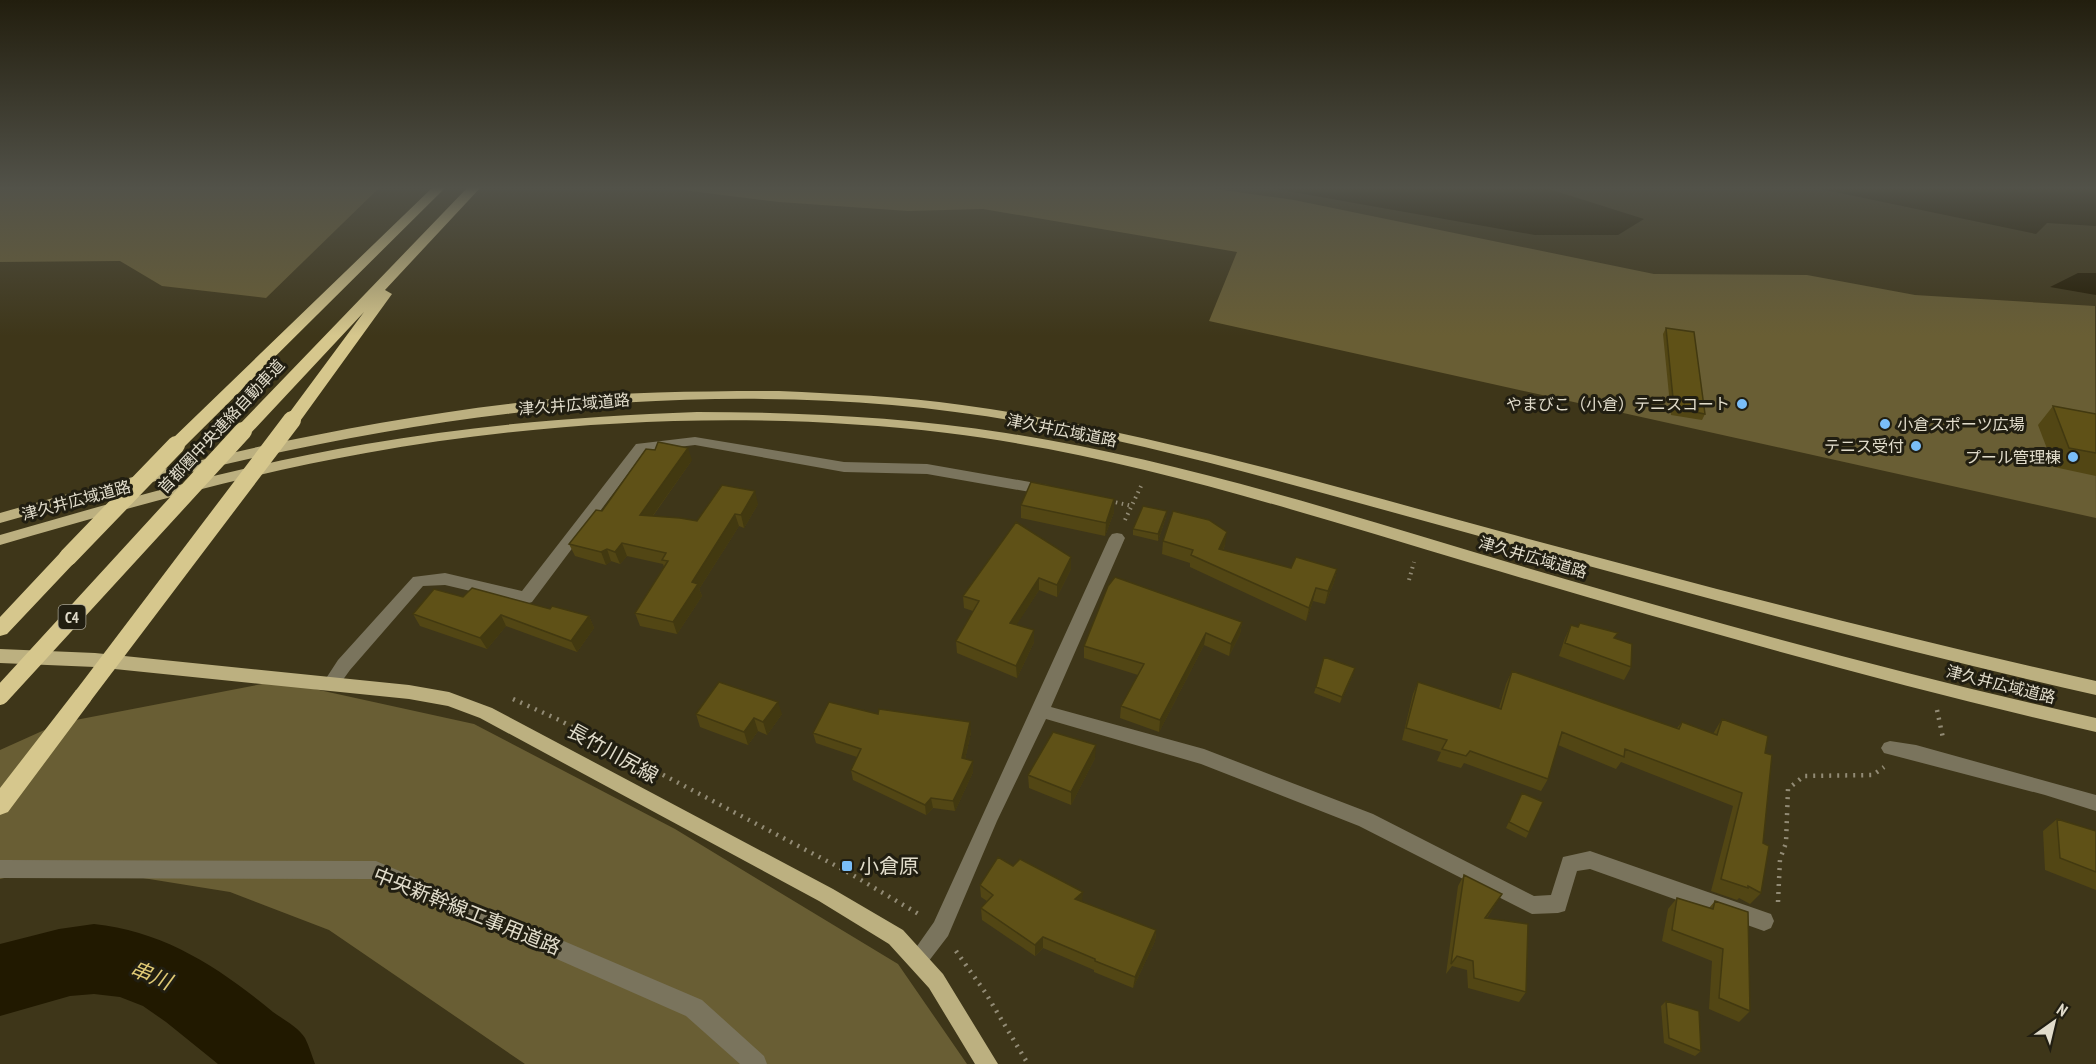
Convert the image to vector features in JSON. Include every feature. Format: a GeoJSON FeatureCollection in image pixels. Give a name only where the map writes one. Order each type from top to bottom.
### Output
{"type":"FeatureCollection","features":[{"type":"Feature","properties":{"kind":"highway","name":"首都圏中央連絡自動車道"},"geometry":{"type":"LineString","coordinates":[[0,629],[176,445],[389,237]]}},
{"type":"Feature","properties":{"kind":"highway"},"geometry":{"type":"LineString","coordinates":[[0,806],[292,420],[356,321],[427,237]]}},
{"type":"Feature","properties":{"kind":"highway","name":"首都圏中央連絡自動車道"},"geometry":{"type":"LineString","coordinates":[[0,696],[243,431],[356,321]]}},
{"type":"Feature","properties":{"kind":"main road","name":"津久井広域道路"},"geometry":{"type":"LineString","coordinates":[[0,518],[69,497],[250,452],[342,432],[474,412],[594,400],[687,395],[770,395],[887,401],[1031,419],[1170,448],[1835,627],[2096,688]]}},
{"type":"Feature","properties":{"kind":"main road","name":"津久井広域道路"},"geometry":{"type":"LineString","coordinates":[[0,540],[217,480],[285,464],[351,451],[486,430],[604,419],[676,416],[782,416],[894,423],[1012,438],[1128,462],[1250,493],[1775,646],[1917,683],[2096,725]]}},
{"type":"Feature","properties":{"kind":"main road","name":"長竹川尻線"},"geometry":{"type":"LineString","coordinates":[[0,656],[127,662],[331,683],[439,697],[486,712],[826,894],[896,937],[936,981],[987,1064]]}},
{"type":"Feature","properties":{"kind":"street"},"geometry":{"type":"LineString","coordinates":[[331,683],[344,665],[419,581],[445,579],[526,598],[641,447],[695,441],[844,467],[927,469],[1060,492]]}},
{"type":"Feature","properties":{"kind":"street"},"geometry":{"type":"LineString","coordinates":[[918,959],[941,929],[988,820],[1041,711],[1117,538]]}},
{"type":"Feature","properties":{"kind":"street"},"geometry":{"type":"LineString","coordinates":[[1041,711],[1204,757],[1366,820],[1532,905],[1557,904],[1570,863],[1590,860],[1764,921]]}},
{"type":"Feature","properties":{"kind":"street"},"geometry":{"type":"LineString","coordinates":[[1890,748],[1912,750],[1949,763],[2074,795],[2096,803]]}},
{"type":"Feature","properties":{"kind":"street","name":"中央新幹線工事用道路"},"geometry":{"type":"LineString","coordinates":[[0,869],[376,870],[694,1008],[756,1064]]}},
{"type":"Feature","properties":{"kind":"path"},"geometry":{"type":"LineString","coordinates":[[1132,480],[1154,486]]}},
{"type":"Feature","properties":{"kind":"path"},"geometry":{"type":"LineString","coordinates":[[1117,538],[1142,483]]}},
{"type":"Feature","properties":{"kind":"path"},"geometry":{"type":"LineString","coordinates":[[1106,500],[1132,506]]}},
{"type":"Feature","properties":{"kind":"path"},"geometry":{"type":"LineString","coordinates":[[1409,580],[1414,558]]}},
{"type":"Feature","properties":{"kind":"path"},"geometry":{"type":"LineString","coordinates":[[1926,707],[1948,712]]}},
{"type":"Feature","properties":{"kind":"path"},"geometry":{"type":"LineString","coordinates":[[1937,710],[1943,739]]}},
{"type":"Feature","properties":{"kind":"path"},"geometry":{"type":"LineString","coordinates":[[1764,921],[1778,908],[1780,859],[1786,843],[1788,789],[1804,776],[1873,775],[1888,765],[1890,748]]}},
{"type":"Feature","properties":{"kind":"shaded area"},"geometry":{"type":"Polygon","coordinates":[[[0,237],[329,237],[266,298],[162,286],[120,261],[0,262],[0,237]]]}},
{"type":"Feature","properties":{"kind":"shaded area","name":"小倉スポーツ広場"},"geometry":{"type":"Polygon","coordinates":[[[1146,237],[1472,237],[1654,274],[1807,275],[1915,295],[2095,306],[2096,518],[1209,321],[1237,252],[1146,237]]]}},
{"type":"Feature","properties":{"kind":"shaded area"},"geometry":{"type":"Polygon","coordinates":[[[2078,273],[2096,273],[2096,295],[2050,287],[2078,273]]]}},
{"type":"Feature","properties":{"kind":"shaded area"},"geometry":{"type":"Polygon","coordinates":[[[278,681],[474,724],[675,829],[898,964],[967,1064],[525,1064],[329,930],[230,892],[62,865],[0,879],[0,750],[60,723],[278,681]]]}},
{"type":"Feature","properties":{"kind":"building"},"geometry":{"type":"Polygon","coordinates":[[[1666,328],[1694,332],[1705,414],[1674,408],[1666,328]]]}},
{"type":"Feature","properties":{"kind":"building"},"geometry":{"type":"Polygon","coordinates":[[[2053,406],[2096,414],[2096,453],[2069,448],[2053,406]]]}},
{"type":"Feature","properties":{"kind":"building"},"geometry":{"type":"Polygon","coordinates":[[[658,442],[688,448],[640,515],[697,521],[722,485],[755,491],[741,515],[735,514],[692,582],[698,584],[673,622],[635,613],[668,561],[662,560],[666,553],[622,543],[615,552],[607,549],[601,552],[569,544],[596,510],[602,511],[646,449],[655,450],[658,442]]]}},
{"type":"Feature","properties":{"kind":"building"},"geometry":{"type":"Polygon","coordinates":[[[1031,482],[1114,499],[1106,523],[1021,505],[1031,482]]]}},
{"type":"Feature","properties":{"kind":"building"},"geometry":{"type":"Polygon","coordinates":[[[1143,506],[1167,511],[1158,534],[1133,529],[1143,506]]]}},
{"type":"Feature","properties":{"kind":"building"},"geometry":{"type":"Polygon","coordinates":[[[1173,511],[1209,520],[1227,532],[1219,549],[1291,568],[1296,557],[1337,569],[1328,591],[1316,588],[1309,608],[1191,555],[1193,550],[1163,541],[1173,511]]]}},
{"type":"Feature","properties":{"kind":"building"},"geometry":{"type":"Polygon","coordinates":[[[1016,522],[1071,557],[1057,585],[1039,578],[1010,623],[1034,630],[1016,666],[956,641],[979,601],[963,596],[1016,522]]]}},
{"type":"Feature","properties":{"kind":"building"},"geometry":{"type":"Polygon","coordinates":[[[1115,577],[1242,622],[1231,644],[1206,633],[1160,720],[1121,706],[1144,664],[1084,646],[1108,586],[1115,577]]]}},
{"type":"Feature","properties":{"kind":"building"},"geometry":{"type":"Polygon","coordinates":[[[472,588],[550,609],[552,606],[589,616],[571,641],[501,615],[480,638],[413,614],[434,589],[463,597],[472,588]]]}},
{"type":"Feature","properties":{"kind":"building"},"geometry":{"type":"Polygon","coordinates":[[[1580,623],[1618,633],[1614,638],[1632,644],[1631,667],[1565,643],[1571,625],[1578,627],[1580,623]]]}},
{"type":"Feature","properties":{"kind":"building"},"geometry":{"type":"Polygon","coordinates":[[[1324,657],[1355,668],[1342,697],[1316,687],[1324,657]]]}},
{"type":"Feature","properties":{"kind":"building"},"geometry":{"type":"Polygon","coordinates":[[[1512,671],[1679,729],[1682,722],[1717,735],[1722,719],[1768,736],[1765,753],[1772,755],[1763,843],[1769,846],[1761,893],[1748,886],[1748,888],[1721,879],[1742,793],[1625,749],[1624,757],[1562,732],[1548,779],[1470,751],[1466,756],[1442,749],[1447,740],[1406,728],[1418,682],[1501,709],[1512,671]]]}},
{"type":"Feature","properties":{"kind":"building"},"geometry":{"type":"Polygon","coordinates":[[[719,682],[778,702],[763,722],[754,718],[744,732],[696,714],[719,682]]]}},
{"type":"Feature","properties":{"kind":"building"},"geometry":{"type":"Polygon","coordinates":[[[829,702],[878,714],[879,709],[970,722],[962,758],[973,761],[953,801],[931,798],[925,805],[851,770],[861,749],[813,733],[829,702]]]}},
{"type":"Feature","properties":{"kind":"building"},"geometry":{"type":"Polygon","coordinates":[[[1053,732],[1096,745],[1071,792],[1028,775],[1053,732]]]}},
{"type":"Feature","properties":{"kind":"building"},"geometry":{"type":"Polygon","coordinates":[[[1522,793],[1543,802],[1529,832],[1509,822],[1522,793]]]}},
{"type":"Feature","properties":{"kind":"building"},"geometry":{"type":"Polygon","coordinates":[[[2057,819],[2096,831],[2096,872],[2060,858],[2057,819]]]}},
{"type":"Feature","properties":{"kind":"building"},"geometry":{"type":"Polygon","coordinates":[[[998,857],[1013,866],[1020,859],[1083,892],[1075,899],[1156,930],[1135,977],[1043,937],[1035,945],[981,908],[993,895],[980,885],[998,857]]]}},
{"type":"Feature","properties":{"kind":"building"},"geometry":{"type":"Polygon","coordinates":[[[1464,875],[1502,894],[1485,918],[1528,924],[1526,992],[1474,978],[1473,961],[1457,956],[1451,964],[1464,875]]]}},
{"type":"Feature","properties":{"kind":"building"},"geometry":{"type":"Polygon","coordinates":[[[1677,898],[1713,909],[1715,901],[1748,912],[1750,1011],[1719,998],[1723,949],[1672,930],[1677,898]]]}},
{"type":"Feature","properties":{"kind":"building"},"geometry":{"type":"Polygon","coordinates":[[[1666,1001],[1699,1011],[1701,1051],[1669,1038],[1666,1001]]]}},
{"type":"Feature","properties":{"kind":"waterway","name":"串川"},"geometry":{"type":"LineString","coordinates":[[0,980],[47,966],[94,959],[120,962],[145,969],[169,981],[215,1012],[277,1064]]}},
{"type":"Feature","properties":{"kind":"place","name":"やまびこ（小倉）テニスコート"},"geometry":{"type":"Point","coordinates":[1742,404]}},
{"type":"Feature","properties":{"kind":"place","name":"小倉スポーツ広場"},"geometry":{"type":"Point","coordinates":[1885,424]}},
{"type":"Feature","properties":{"kind":"place","name":"テニス受付"},"geometry":{"type":"Point","coordinates":[1916,446]}},
{"type":"Feature","properties":{"kind":"place","name":"プール管理棟"},"geometry":{"type":"Point","coordinates":[2073,457]}},
{"type":"Feature","properties":{"kind":"place","name":"小倉原"},"geometry":{"type":"Point","coordinates":[847,866]}}]}
